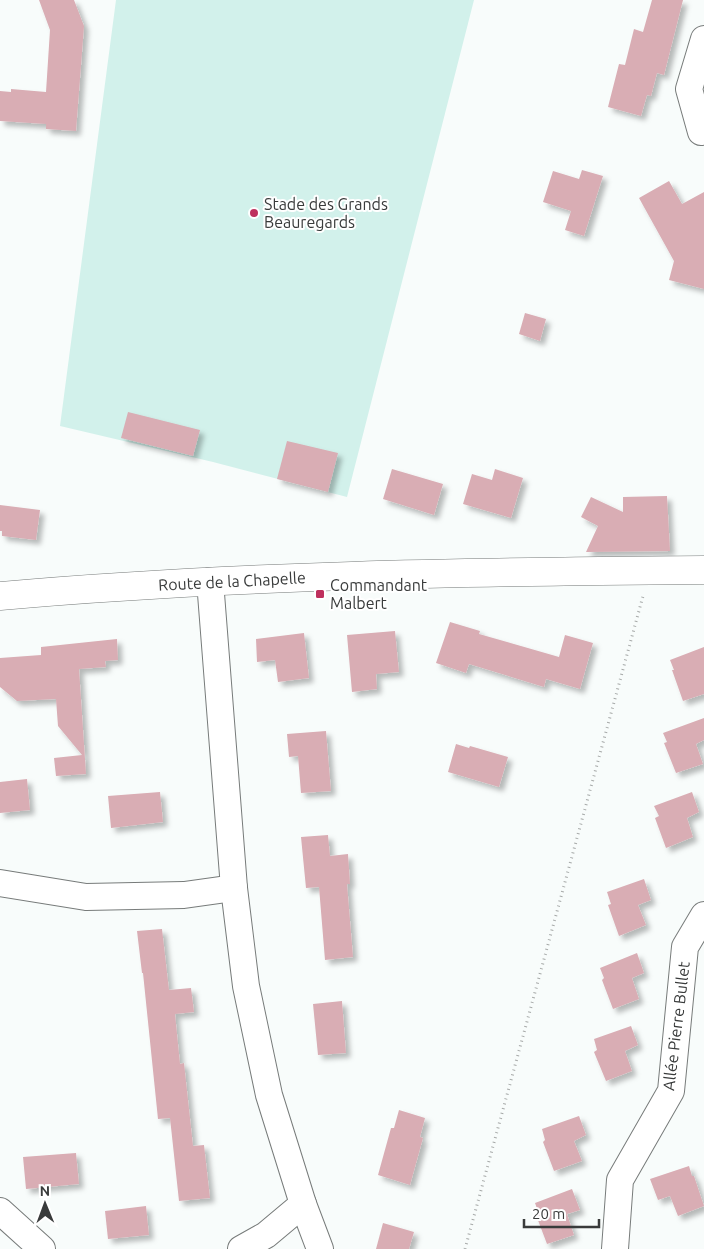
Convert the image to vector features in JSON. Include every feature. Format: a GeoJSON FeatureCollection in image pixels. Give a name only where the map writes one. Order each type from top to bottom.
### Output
{"type":"FeatureCollection","features":[{"type":"Feature","properties":{"kind":"main road","name":"Route de la Chapelle"},"geometry":{"type":"LineString","coordinates":[[0,596],[210,581],[399,575],[704,570]]}},
{"type":"Feature","properties":{"kind":"street"},"geometry":{"type":"LineString","coordinates":[[701,132],[689,89],[704,39]]}},
{"type":"Feature","properties":{"kind":"street"},"geometry":{"type":"LineString","coordinates":[[210,581],[234,888],[246,986],[269,1095],[303,1204],[320,1249]]}},
{"type":"Feature","properties":{"kind":"street"},"geometry":{"type":"LineString","coordinates":[[0,883],[86,897],[184,895],[234,888]]}},
{"type":"Feature","properties":{"kind":"street","name":"Allée Pierre Bullet"},"geometry":{"type":"LineString","coordinates":[[615,1249],[620,1180],[671,1091],[685,948],[704,915]]}},
{"type":"Feature","properties":{"kind":"street"},"geometry":{"type":"LineString","coordinates":[[240,1249],[266,1236],[303,1204]]}},
{"type":"Feature","properties":{"kind":"street"},"geometry":{"type":"LineString","coordinates":[[0,1211],[42,1249]]}},
{"type":"Feature","properties":{"kind":"path"},"geometry":{"type":"LineString","coordinates":[[466,1249],[642,603],[646,571]]}},
{"type":"Feature","properties":{"kind":"green space","name":"Stade des Grands Beauregards"},"geometry":{"type":"Polygon","coordinates":[[[116,0],[474,0],[347,497],[213,462],[60,426],[116,0]]]}},
{"type":"Feature","properties":{"kind":"building"},"geometry":{"type":"Polygon","coordinates":[[[39,0],[74,0],[84,26],[76,131],[46,129],[46,124],[0,121],[0,91],[11,92],[11,89],[46,92],[50,30],[39,0]]]}},
{"type":"Feature","properties":{"kind":"building"},"geometry":{"type":"Polygon","coordinates":[[[652,0],[683,0],[664,75],[657,73],[651,96],[647,95],[641,116],[608,107],[619,64],[625,65],[634,29],[643,32],[652,0]]]}},
{"type":"Feature","properties":{"kind":"building"},"geometry":{"type":"Polygon","coordinates":[[[582,170],[603,176],[584,236],[565,230],[571,211],[543,202],[553,171],[579,179],[582,170]]]}},
{"type":"Feature","properties":{"kind":"building"},"geometry":{"type":"Polygon","coordinates":[[[669,181],[682,204],[704,192],[704,289],[669,280],[674,261],[639,198],[669,181]]]}},
{"type":"Feature","properties":{"kind":"building"},"geometry":{"type":"Polygon","coordinates":[[[525,313],[546,319],[540,341],[519,334],[525,313]]]}},
{"type":"Feature","properties":{"kind":"building"},"geometry":{"type":"Polygon","coordinates":[[[128,412],[200,430],[193,456],[121,438],[128,412]]]}},
{"type":"Feature","properties":{"kind":"building"},"geometry":{"type":"Polygon","coordinates":[[[287,441],[338,453],[328,492],[277,479],[287,441]]]}},
{"type":"Feature","properties":{"kind":"building"},"geometry":{"type":"Polygon","coordinates":[[[392,469],[443,484],[434,515],[383,499],[392,469]]]}},
{"type":"Feature","properties":{"kind":"building"},"geometry":{"type":"Polygon","coordinates":[[[495,469],[523,478],[511,518],[463,504],[472,474],[492,480],[495,469]]]}},
{"type":"Feature","properties":{"kind":"building"},"geometry":{"type":"Polygon","coordinates":[[[667,496],[670,551],[586,552],[598,526],[581,517],[591,497],[623,512],[623,497],[667,496]]]}},
{"type":"Feature","properties":{"kind":"building"},"geometry":{"type":"Polygon","coordinates":[[[0,505],[40,510],[36,540],[2,536],[2,531],[0,531],[0,505]]]}},
{"type":"Feature","properties":{"kind":"building"},"geometry":{"type":"Polygon","coordinates":[[[450,622],[480,631],[479,634],[559,657],[565,635],[593,643],[580,689],[546,679],[544,687],[469,664],[466,673],[436,663],[450,622]]]}},
{"type":"Feature","properties":{"kind":"building"},"geometry":{"type":"Polygon","coordinates":[[[395,631],[399,672],[376,674],[377,689],[352,692],[347,635],[395,631]]]}},
{"type":"Feature","properties":{"kind":"building"},"geometry":{"type":"Polygon","coordinates":[[[304,633],[309,678],[278,682],[275,660],[257,662],[256,639],[304,633]]]}},
{"type":"Feature","properties":{"kind":"building"},"geometry":{"type":"Polygon","coordinates":[[[117,639],[118,660],[105,661],[106,667],[79,669],[86,774],[56,776],[54,758],[82,755],[58,726],[56,699],[17,701],[0,687],[0,658],[41,655],[41,647],[117,639]]]}},
{"type":"Feature","properties":{"kind":"building"},"geometry":{"type":"Polygon","coordinates":[[[704,647],[704,694],[683,701],[670,660],[704,647]]]}},
{"type":"Feature","properties":{"kind":"building"},"geometry":{"type":"Polygon","coordinates":[[[704,718],[704,740],[696,744],[703,764],[676,773],[664,743],[667,742],[663,733],[704,718]]]}},
{"type":"Feature","properties":{"kind":"building"},"geometry":{"type":"Polygon","coordinates":[[[326,731],[331,791],[301,793],[298,756],[289,757],[287,734],[326,731]]]}},
{"type":"Feature","properties":{"kind":"building"},"geometry":{"type":"Polygon","coordinates":[[[456,744],[508,757],[499,787],[448,772],[456,744]]]}},
{"type":"Feature","properties":{"kind":"building"},"geometry":{"type":"Polygon","coordinates":[[[27,779],[30,810],[0,813],[0,782],[27,779]]]}},
{"type":"Feature","properties":{"kind":"building"},"geometry":{"type":"Polygon","coordinates":[[[160,792],[163,822],[111,828],[108,796],[160,792]]]}},
{"type":"Feature","properties":{"kind":"building"},"geometry":{"type":"Polygon","coordinates":[[[692,792],[699,812],[687,818],[693,837],[666,848],[655,818],[659,816],[654,806],[692,792]]]}},
{"type":"Feature","properties":{"kind":"building"},"geometry":{"type":"Polygon","coordinates":[[[328,835],[330,856],[348,854],[350,884],[347,884],[353,957],[325,960],[319,887],[306,888],[301,837],[328,835]]]}},
{"type":"Feature","properties":{"kind":"building"},"geometry":{"type":"Polygon","coordinates":[[[644,879],[651,900],[638,905],[646,925],[619,936],[608,905],[611,904],[607,892],[644,879]]]}},
{"type":"Feature","properties":{"kind":"building"},"geometry":{"type":"Polygon","coordinates":[[[162,929],[169,990],[191,988],[194,1012],[175,1014],[180,1064],[184,1063],[193,1146],[204,1145],[210,1198],[179,1201],[170,1118],[158,1119],[137,931],[162,929]]]}},
{"type":"Feature","properties":{"kind":"building"},"geometry":{"type":"Polygon","coordinates":[[[637,953],[644,973],[632,978],[639,999],[613,1009],[602,980],[604,978],[600,968],[637,953]]]}},
{"type":"Feature","properties":{"kind":"building"},"geometry":{"type":"Polygon","coordinates":[[[342,1001],[346,1053],[318,1055],[313,1004],[342,1001]]]}},
{"type":"Feature","properties":{"kind":"building"},"geometry":{"type":"Polygon","coordinates":[[[631,1026],[638,1045],[625,1051],[632,1071],[606,1081],[594,1052],[597,1050],[594,1039],[631,1026]]]}},
{"type":"Feature","properties":{"kind":"building"},"geometry":{"type":"Polygon","coordinates":[[[399,1110],[425,1118],[420,1137],[423,1138],[410,1185],[378,1175],[391,1128],[394,1128],[399,1110]]]}},
{"type":"Feature","properties":{"kind":"building"},"geometry":{"type":"Polygon","coordinates":[[[579,1116],[586,1135],[574,1141],[582,1161],[554,1171],[543,1142],[545,1140],[542,1129],[579,1116]]]}},
{"type":"Feature","properties":{"kind":"building"},"geometry":{"type":"Polygon","coordinates":[[[76,1153],[79,1184],[26,1189],[23,1157],[76,1153]]]}},
{"type":"Feature","properties":{"kind":"building"},"geometry":{"type":"Polygon","coordinates":[[[689,1166],[704,1206],[678,1216],[670,1196],[658,1200],[650,1179],[689,1166]]]}},
{"type":"Feature","properties":{"kind":"building"},"geometry":{"type":"Polygon","coordinates":[[[572,1189],[580,1210],[567,1214],[574,1235],[547,1244],[536,1215],[539,1214],[535,1203],[572,1189]]]}},
{"type":"Feature","properties":{"kind":"building"},"geometry":{"type":"Polygon","coordinates":[[[146,1206],[149,1235],[108,1239],[105,1211],[146,1206]]]}},
{"type":"Feature","properties":{"kind":"building"},"geometry":{"type":"Polygon","coordinates":[[[383,1223],[414,1232],[409,1249],[376,1249],[383,1223]]]}},
{"type":"Feature","properties":{"kind":"place","name":"Stade des Grands Beauregards"},"geometry":{"type":"Point","coordinates":[254,213]}},
{"type":"Feature","properties":{"kind":"place","name":"Commandant Malbert"},"geometry":{"type":"Point","coordinates":[320,594]}}]}
